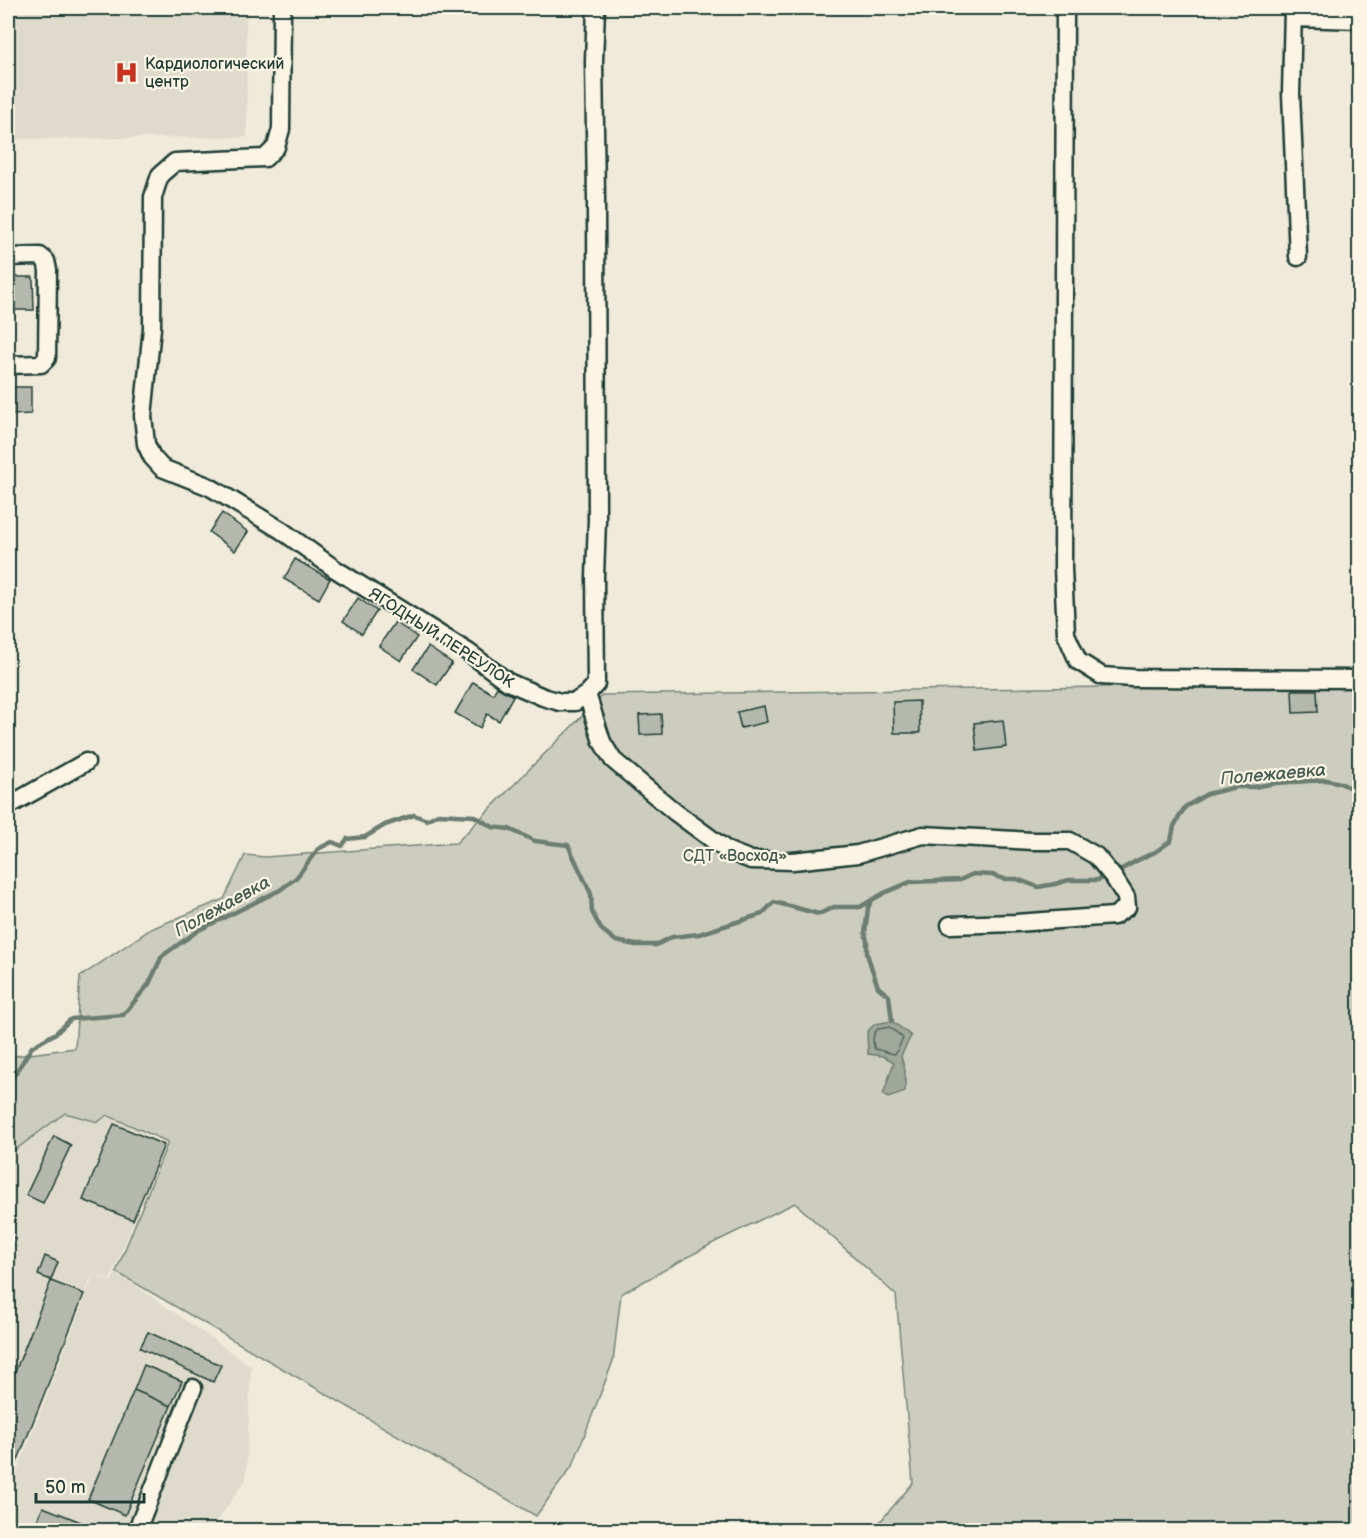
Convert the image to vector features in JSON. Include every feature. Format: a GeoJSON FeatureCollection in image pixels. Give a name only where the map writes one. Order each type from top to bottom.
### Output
{"type":"FeatureCollection","features":[{"type":"Feature","properties":{"kind":"street","name":"ЯГОДНЫЙ ПЕРЕУЛОК"},"geometry":{"type":"LineString","coordinates":[[282,8],[281,129],[276,147],[266,159],[175,162],[160,175],[153,197],[152,328],[143,416],[146,444],[152,457],[162,468],[210,487],[281,530],[335,569],[468,652],[508,682],[560,702],[576,702],[587,694]]}},
{"type":"Feature","properties":{"kind":"street"},"geometry":{"type":"LineString","coordinates":[[596,8],[594,61],[596,684],[587,694],[602,742],[613,760],[675,812],[728,851],[751,860],[793,861],[858,854],[923,835],[1033,842],[1070,841],[1096,855],[1126,897],[1127,907],[1114,916],[950,925]]}},
{"type":"Feature","properties":{"kind":"street"},"geometry":{"type":"LineString","coordinates":[[1065,8],[1063,568],[1066,634],[1078,661],[1102,676],[1359,680]]}},
{"type":"Feature","properties":{"kind":"street"},"geometry":{"type":"LineString","coordinates":[[1298,257],[1291,94],[1294,13],[1359,20]]}},
{"type":"Feature","properties":{"kind":"street"},"geometry":{"type":"LineString","coordinates":[[8,257],[40,256],[46,261],[48,270],[47,358],[41,364],[8,365]]}},
{"type":"Feature","properties":{"kind":"street"},"geometry":{"type":"LineString","coordinates":[[8,806],[86,762]]}},
{"type":"Feature","properties":{"kind":"street"},"geometry":{"type":"LineString","coordinates":[[137,1530],[193,1388]]}},
{"type":"Feature","properties":{"kind":"shaded area","name":"Кардиологический центр"},"geometry":{"type":"Polygon","coordinates":[[[8,8],[246,8],[247,137],[8,139],[8,8]]]}},
{"type":"Feature","properties":{"kind":"shaded area"},"geometry":{"type":"Polygon","coordinates":[[[65,1113],[98,1122],[107,1115],[165,1145],[110,1280],[93,1273],[8,1489],[8,1155],[65,1113]]]}},
{"type":"Feature","properties":{"kind":"shaded area"},"geometry":{"type":"Polygon","coordinates":[[[116,1272],[251,1366],[246,1479],[211,1530],[8,1530],[8,1495],[94,1274],[111,1282],[116,1272]]]}},
{"type":"Feature","properties":{"kind":"green space","name":"СДТ «Восход»"},"geometry":{"type":"Polygon","coordinates":[[[1359,683],[1359,1530],[873,1530],[913,1483],[896,1295],[795,1203],[715,1242],[621,1294],[613,1361],[573,1465],[536,1516],[116,1272],[168,1142],[107,1115],[98,1122],[65,1113],[8,1155],[8,1057],[75,1048],[80,977],[151,929],[224,899],[245,855],[265,857],[456,843],[603,695],[1359,683]]]}},
{"type":"Feature","properties":{"kind":"water"},"geometry":{"type":"Polygon","coordinates":[[[892,1021],[911,1036],[901,1056],[905,1071],[905,1092],[888,1098],[883,1095],[894,1062],[883,1056],[868,1054],[867,1032],[875,1024],[892,1021]]]}},
{"type":"Feature","properties":{"kind":"building"},"geometry":{"type":"Polygon","coordinates":[[[8,277],[33,277],[34,310],[8,310],[8,277]]]}},
{"type":"Feature","properties":{"kind":"building"},"geometry":{"type":"Polygon","coordinates":[[[8,387],[31,387],[31,414],[8,415],[8,387]]]}},
{"type":"Feature","properties":{"kind":"building"},"geometry":{"type":"Polygon","coordinates":[[[222,513],[248,532],[235,551],[209,532],[222,513]]]}},
{"type":"Feature","properties":{"kind":"building"},"geometry":{"type":"Polygon","coordinates":[[[295,559],[330,579],[319,599],[284,579],[295,559]]]}},
{"type":"Feature","properties":{"kind":"building"},"geometry":{"type":"Polygon","coordinates":[[[358,598],[377,611],[362,634],[343,621],[358,598]]]}},
{"type":"Feature","properties":{"kind":"building"},"geometry":{"type":"Polygon","coordinates":[[[395,622],[417,637],[401,661],[379,646],[395,622]]]}},
{"type":"Feature","properties":{"kind":"building"},"geometry":{"type":"Polygon","coordinates":[[[428,647],[452,663],[437,685],[413,669],[428,647]]]}},
{"type":"Feature","properties":{"kind":"building"},"geometry":{"type":"Polygon","coordinates":[[[473,682],[493,694],[497,687],[513,696],[499,721],[487,714],[480,728],[455,713],[473,682]]]}},
{"type":"Feature","properties":{"kind":"building"},"geometry":{"type":"Polygon","coordinates":[[[1292,690],[1317,690],[1318,712],[1293,713],[1292,690]]]}},
{"type":"Feature","properties":{"kind":"building"},"geometry":{"type":"Polygon","coordinates":[[[919,701],[920,733],[894,733],[893,702],[919,701]]]}},
{"type":"Feature","properties":{"kind":"building"},"geometry":{"type":"Polygon","coordinates":[[[764,706],[767,722],[741,728],[737,712],[764,706]]]}},
{"type":"Feature","properties":{"kind":"building"},"geometry":{"type":"Polygon","coordinates":[[[661,714],[662,734],[640,735],[639,715],[661,714]]]}},
{"type":"Feature","properties":{"kind":"building"},"geometry":{"type":"Polygon","coordinates":[[[1003,720],[1006,747],[977,751],[974,723],[1003,720]]]}},
{"type":"Feature","properties":{"kind":"building"},"geometry":{"type":"Polygon","coordinates":[[[114,1124],[164,1145],[133,1220],[83,1200],[114,1124]]]}},
{"type":"Feature","properties":{"kind":"building"},"geometry":{"type":"Polygon","coordinates":[[[54,1136],[71,1145],[43,1203],[26,1195],[54,1136]]]}},
{"type":"Feature","properties":{"kind":"building"},"geometry":{"type":"Polygon","coordinates":[[[8,1235],[15,1238],[8,1257],[8,1235]]]}},
{"type":"Feature","properties":{"kind":"building"},"geometry":{"type":"Polygon","coordinates":[[[45,1256],[58,1262],[51,1280],[38,1275],[45,1256]]]}},
{"type":"Feature","properties":{"kind":"building"},"geometry":{"type":"Polygon","coordinates":[[[51,1281],[84,1294],[8,1485],[8,1390],[51,1281]]]}},
{"type":"Feature","properties":{"kind":"building"},"geometry":{"type":"Polygon","coordinates":[[[148,1332],[221,1365],[213,1382],[140,1348],[148,1332]]]}},
{"type":"Feature","properties":{"kind":"building"},"geometry":{"type":"Polygon","coordinates":[[[144,1365],[182,1381],[171,1406],[134,1390],[144,1365]]]}},
{"type":"Feature","properties":{"kind":"building"},"geometry":{"type":"Polygon","coordinates":[[[134,1390],[171,1406],[125,1515],[88,1499],[134,1390]]]}},
{"type":"Feature","properties":{"kind":"building"},"geometry":{"type":"Polygon","coordinates":[[[43,1507],[101,1530],[33,1530],[43,1507]]]}},
{"type":"Feature","properties":{"kind":"waterway","name":"Полежаевка"},"geometry":{"type":"LineString","coordinates":[[8,1085],[32,1047],[56,1033],[71,1019],[123,1015],[149,984],[162,956],[199,930],[280,890],[296,878],[318,849],[332,842],[342,846],[347,839],[365,837],[385,825],[414,815],[427,820],[438,814],[474,816],[493,827],[509,829],[535,841],[568,845],[591,894],[592,912],[601,929],[616,941],[636,945],[656,945],[672,937],[699,934],[762,914],[774,902],[819,914],[834,907],[860,907],[910,882],[960,880],[973,874],[1017,879],[1038,887],[1069,880],[1098,880],[1155,852],[1171,841],[1174,826],[1185,807],[1207,794],[1236,787],[1327,780],[1360,791]]}},
{"type":"Feature","properties":{"kind":"waterway","name":"Полежаевка"},"geometry":{"type":"LineString","coordinates":[[871,901],[865,933],[867,954],[878,987],[889,996],[892,1021]]}},
{"type":"Feature","properties":{"kind":"place","name":"Кардиологический центр"},"geometry":{"type":"Point","coordinates":[127,72]}}]}
